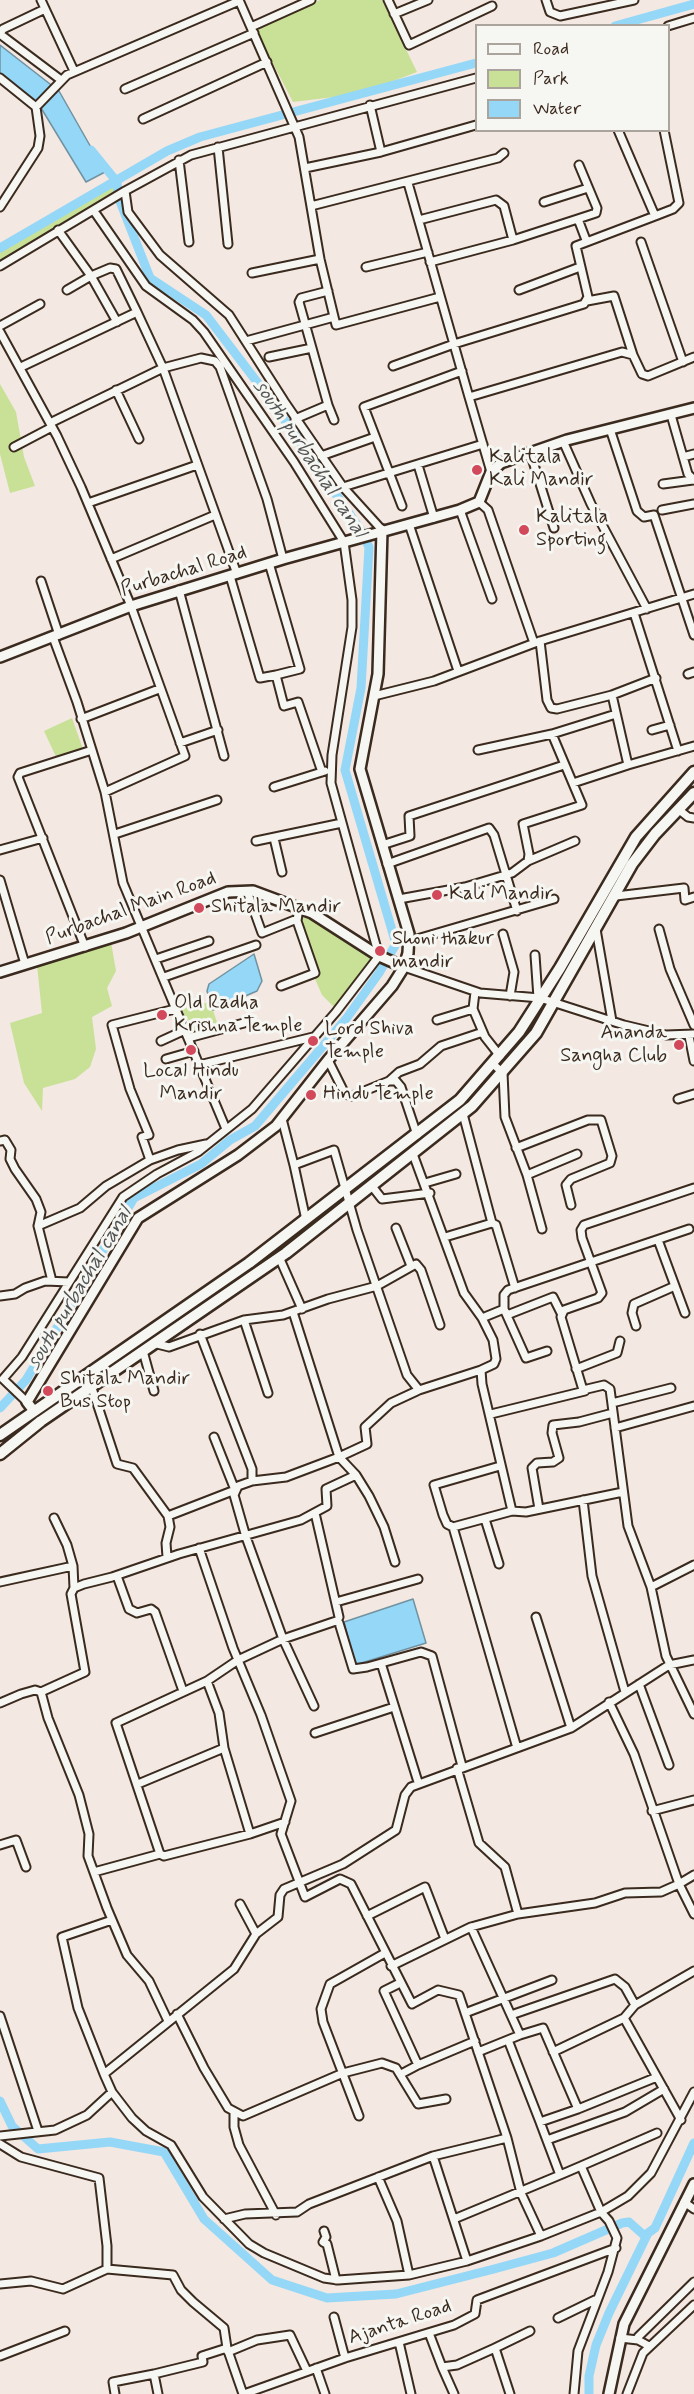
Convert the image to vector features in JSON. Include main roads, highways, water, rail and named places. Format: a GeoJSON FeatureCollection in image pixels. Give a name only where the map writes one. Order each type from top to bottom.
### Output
{"type":"FeatureCollection","features":[{"type":"Feature","properties":{"kind":"main road"},"geometry":{"type":"LineString","coordinates":[[0,1435],[29,1405],[114,1358],[306,1220],[459,1100],[496,1060],[539,998],[636,837],[694,772]]}},
{"type":"Feature","properties":{"kind":"main road"},"geometry":{"type":"LineString","coordinates":[[0,1454],[41,1421],[279,1257],[463,1114],[527,1045],[555,1002],[644,848],[694,793]]}},
{"type":"Feature","properties":{"kind":"water"},"geometry":{"type":"Polygon","coordinates":[[[0,45],[59,91],[105,172],[86,182],[38,103],[0,74],[0,45]]]}},
{"type":"Feature","properties":{"kind":"water"},"geometry":{"type":"Polygon","coordinates":[[[254,954],[262,981],[257,991],[213,1010],[207,991],[209,984],[254,954]]]}},
{"type":"Feature","properties":{"kind":"water"},"geometry":{"type":"Polygon","coordinates":[[[413,1599],[426,1643],[355,1665],[344,1622],[413,1599]]]}},
{"type":"Feature","properties":{"kind":"waterway"},"geometry":{"type":"LineString","coordinates":[[622,24],[694,4]]}},
{"type":"Feature","properties":{"kind":"waterway"},"geometry":{"type":"LineString","coordinates":[[0,248],[167,151],[200,137],[475,63]]}},
{"type":"Feature","properties":{"kind":"waterway","name":"south purbachal canal"},"geometry":{"type":"LineString","coordinates":[[0,1408],[26,1380],[134,1198],[201,1164],[230,1140],[255,1126],[346,1019],[379,973],[396,944],[345,770],[361,688],[369,547],[360,529],[270,399],[206,315],[150,278],[118,196],[117,182],[91,150]]}},
{"type":"Feature","properties":{"kind":"waterway"},"geometry":{"type":"LineString","coordinates":[[0,2101],[12,2126],[38,2149],[110,2142],[164,2152],[204,2219],[272,2280],[327,2298],[396,2294],[553,2253],[622,2223],[629,2222],[646,2237]]}},
{"type":"Feature","properties":{"kind":"waterway"},"geometry":{"type":"LineString","coordinates":[[589,2394],[589,2376],[596,2345],[609,2313],[648,2233],[655,2228],[694,2143]]}},
{"type":"Feature","properties":{"kind":"place","name":"Kalitala Kali Mandir"},"geometry":{"type":"Point","coordinates":[477,470]}},
{"type":"Feature","properties":{"kind":"place","name":"Kalitala Sporting"},"geometry":{"type":"Point","coordinates":[524,530]}},
{"type":"Feature","properties":{"kind":"place","name":"Kali Mandir"},"geometry":{"type":"Point","coordinates":[437,895]}},
{"type":"Feature","properties":{"kind":"place","name":"Shitala Mandir"},"geometry":{"type":"Point","coordinates":[199,908]}},
{"type":"Feature","properties":{"kind":"place","name":"Shoni thakur mandir"},"geometry":{"type":"Point","coordinates":[380,951]}},
{"type":"Feature","properties":{"kind":"place","name":"Old Radha Krishna Temple"},"geometry":{"type":"Point","coordinates":[162,1015]}},
{"type":"Feature","properties":{"kind":"place","name":"Lord Shiva Temple"},"geometry":{"type":"Point","coordinates":[313,1041]}},
{"type":"Feature","properties":{"kind":"place","name":"Ananda Sangha Club"},"geometry":{"type":"Point","coordinates":[679,1045]}},
{"type":"Feature","properties":{"kind":"place","name":"Local Hindu Mandir"},"geometry":{"type":"Point","coordinates":[191,1050]}},
{"type":"Feature","properties":{"kind":"place","name":"Hindu Temple"},"geometry":{"type":"Point","coordinates":[311,1095]}},
{"type":"Feature","properties":{"kind":"place","name":"Shitala Mandir Bus Stop"},"geometry":{"type":"Point","coordinates":[48,1391]}}]}
